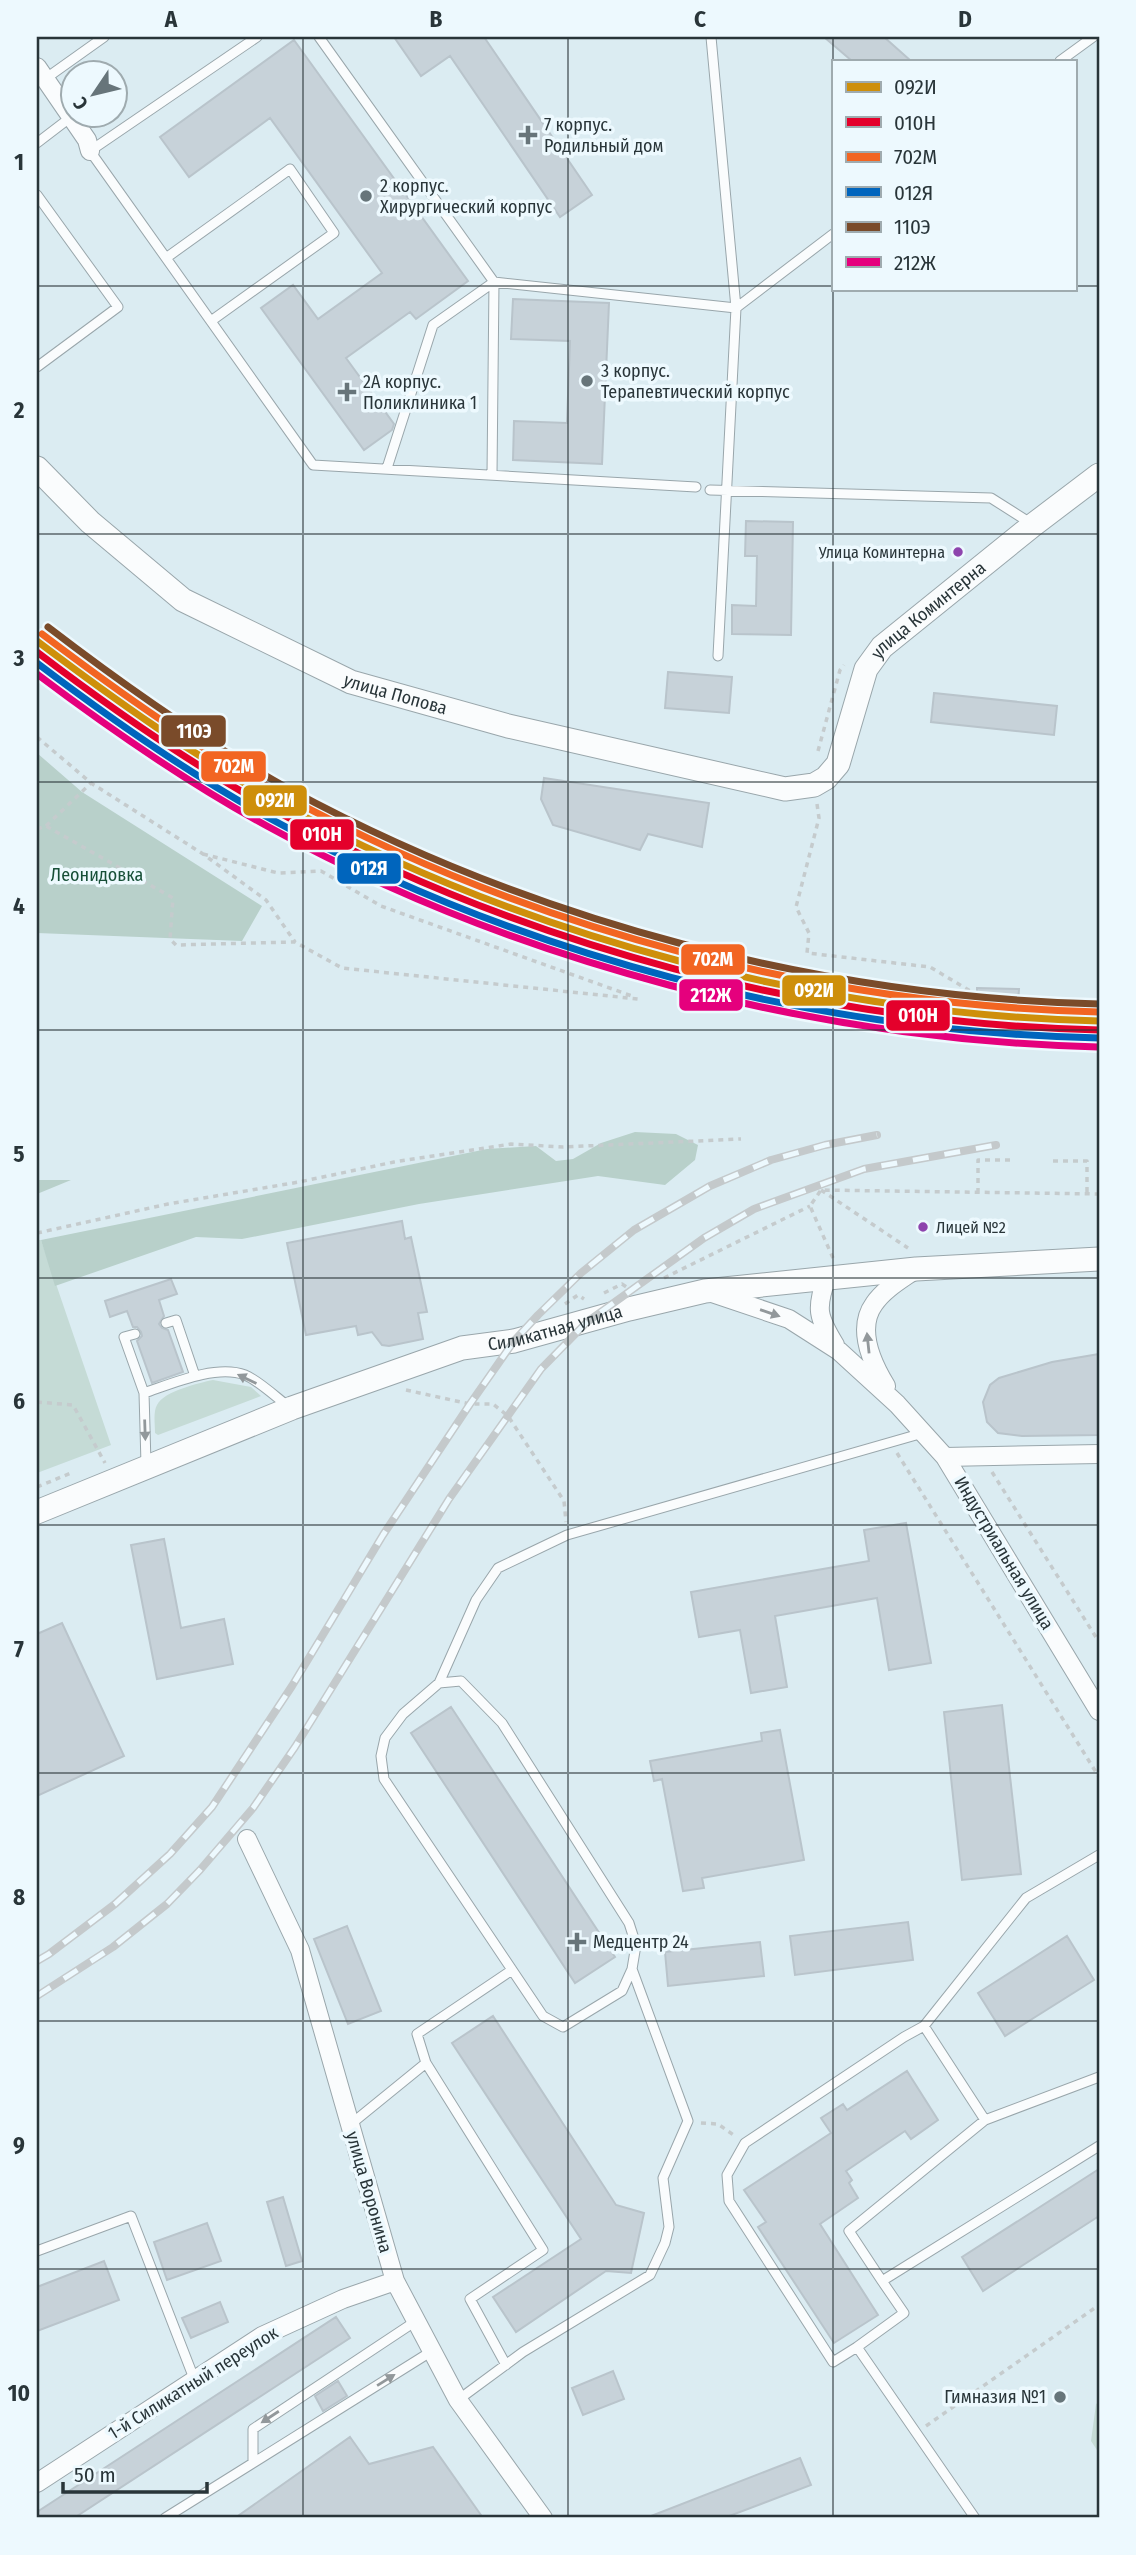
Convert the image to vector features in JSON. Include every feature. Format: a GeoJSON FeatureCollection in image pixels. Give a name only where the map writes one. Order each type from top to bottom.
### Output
{"type":"FeatureCollection","features":[{"type":"Feature","properties":{"kind":"street"},"geometry":{"type":"LineString","coordinates":[[41,73],[60,101]]}},
{"type":"Feature","properties":{"kind":"street"},"geometry":{"type":"LineString","coordinates":[[80,130],[90,151]]}},
{"type":"Feature","properties":{"kind":"street","name":"улица Попова"},"geometry":{"type":"LineString","coordinates":[[37,468],[90,522],[183,600],[351,682],[509,726],[785,789],[814,785]]}},
{"type":"Feature","properties":{"kind":"street","name":"улица Коминтерна"},"geometry":{"type":"LineString","coordinates":[[814,785],[826,778],[838,764],[866,669],[882,647],[1026,517],[1097,469]]}},
{"type":"Feature","properties":{"kind":"street","name":"Силикатная улица"},"geometry":{"type":"LineString","coordinates":[[37,1512],[292,1408],[462,1348],[528,1338],[629,1309],[705,1291],[830,1268],[916,1269],[1099,1259]]}},
{"type":"Feature","properties":{"kind":"street","name":"Индустриальная улица"},"geometry":{"type":"LineString","coordinates":[[830,1268],[818,1300],[818,1314],[839,1351]]}},
{"type":"Feature","properties":{"kind":"street","name":"Индустриальная улица"},"geometry":{"type":"LineString","coordinates":[[897,1404],[866,1346],[868,1322],[872,1305],[887,1290],[916,1269]]}},
{"type":"Feature","properties":{"kind":"street","name":"Индустриальная улица"},"geometry":{"type":"LineString","coordinates":[[705,1291],[789,1319],[839,1351],[897,1404],[945,1457],[1099,1711]]}},
{"type":"Feature","properties":{"kind":"street"},"geometry":{"type":"LineString","coordinates":[[945,1457],[1099,1454]]}},
{"type":"Feature","properties":{"kind":"street","name":"улица Воронина"},"geometry":{"type":"LineString","coordinates":[[247,1839],[300,1950],[395,2281],[458,2400],[543,2518]]}},
{"type":"Feature","properties":{"kind":"street","name":"1-й Силикатный переулок"},"geometry":{"type":"LineString","coordinates":[[37,2483],[262,2336],[343,2299],[395,2281]]}},
{"type":"Feature","properties":{"kind":"lane"},"geometry":{"type":"LineString","coordinates":[[41,73],[104,37]]}},
{"type":"Feature","properties":{"kind":"lane"},"geometry":{"type":"LineString","coordinates":[[257,37],[90,151],[313,465],[696,487]]}},
{"type":"Feature","properties":{"kind":"lane"},"geometry":{"type":"LineString","coordinates":[[318,37],[494,282],[492,474]]}},
{"type":"Feature","properties":{"kind":"lane"},"geometry":{"type":"LineString","coordinates":[[711,37],[736,307],[718,656]]}},
{"type":"Feature","properties":{"kind":"lane"},"geometry":{"type":"LineString","coordinates":[[1061,60],[1080,41],[1093,37]]}},
{"type":"Feature","properties":{"kind":"lane"},"geometry":{"type":"LineString","coordinates":[[37,143],[60,125]]}},
{"type":"Feature","properties":{"kind":"lane"},"geometry":{"type":"LineString","coordinates":[[166,258],[290,169],[334,233],[211,321]]}},
{"type":"Feature","properties":{"kind":"lane"},"geometry":{"type":"LineString","coordinates":[[37,195],[118,307],[37,367]]}},
{"type":"Feature","properties":{"kind":"lane"},"geometry":{"type":"LineString","coordinates":[[387,468],[433,325],[494,282],[736,307],[832,235]]}},
{"type":"Feature","properties":{"kind":"lane"},"geometry":{"type":"LineString","coordinates":[[710,490],[991,498],[1026,517]]}},
{"type":"Feature","properties":{"kind":"lane"},"geometry":{"type":"LineString","coordinates":[[166,1323],[176,1320],[178,1344],[184,1360],[195,1376]]}},
{"type":"Feature","properties":{"kind":"lane"},"geometry":{"type":"LineString","coordinates":[[135,1334],[124,1337],[144,1393],[146,1468]]}},
{"type":"Feature","properties":{"kind":"lane"},"geometry":{"type":"LineString","coordinates":[[132,1360],[142,1356]]}},
{"type":"Feature","properties":{"kind":"lane"},"geometry":{"type":"LineString","coordinates":[[144,1393],[195,1376],[227,1372],[245,1375],[292,1408]]}},
{"type":"Feature","properties":{"kind":"lane"},"geometry":{"type":"LineString","coordinates":[[138,1377],[148,1373]]}},
{"type":"Feature","properties":{"kind":"lane"},"geometry":{"type":"LineString","coordinates":[[439,1683],[461,1681],[502,1723],[629,1923],[636,1945],[632,1969],[622,1991],[563,2026],[542,2016],[384,1779],[381,1756],[385,1738],[403,1714],[439,1683],[476,1600],[498,1568],[567,1535],[923,1433]]}},
{"type":"Feature","properties":{"kind":"lane"},"geometry":{"type":"LineString","coordinates":[[1099,1855],[1026,1898],[924,2026],[745,2143],[727,2175],[729,2202],[833,2362],[904,2313],[849,2231],[985,2120],[1099,2077]]}},
{"type":"Feature","properties":{"kind":"lane"},"geometry":{"type":"LineString","coordinates":[[458,2400],[506,2365],[650,2275],[665,2243],[668,2227],[663,2178],[688,2121],[632,1969]]}},
{"type":"Feature","properties":{"kind":"lane"},"geometry":{"type":"LineString","coordinates":[[506,2365],[470,2299],[543,2250],[426,2063],[417,2034],[512,1970]]}},
{"type":"Feature","properties":{"kind":"lane"},"geometry":{"type":"LineString","coordinates":[[924,2026],[985,2120]]}},
{"type":"Feature","properties":{"kind":"lane"},"geometry":{"type":"LineString","coordinates":[[349,2125],[426,2063]]}},
{"type":"Feature","properties":{"kind":"lane"},"geometry":{"type":"LineString","coordinates":[[882,2281],[1099,2146]]}},
{"type":"Feature","properties":{"kind":"lane"},"geometry":{"type":"LineString","coordinates":[[37,2251],[131,2216],[195,2381]]}},
{"type":"Feature","properties":{"kind":"lane"},"geometry":{"type":"LineString","coordinates":[[253,2463],[253,2429],[416,2321]]}},
{"type":"Feature","properties":{"kind":"lane"},"geometry":{"type":"LineString","coordinates":[[857,2347],[975,2518]]}},
{"type":"Feature","properties":{"kind":"lane"},"geometry":{"type":"LineString","coordinates":[[165,2518],[432,2351]]}},
{"type":"Feature","properties":{"kind":"path"},"geometry":{"type":"LineString","coordinates":[[37,737],[91,783],[203,855],[266,900],[295,942],[342,968],[638,999],[382,906],[321,871],[278,873],[203,855]]}},
{"type":"Feature","properties":{"kind":"path"},"geometry":{"type":"LineString","coordinates":[[37,829],[46,826],[91,783]]}},
{"type":"Feature","properties":{"kind":"path"},"geometry":{"type":"LineString","coordinates":[[814,785],[819,818],[796,907],[809,933],[807,953],[930,967],[977,995],[1018,996]]}},
{"type":"Feature","properties":{"kind":"path"},"geometry":{"type":"LineString","coordinates":[[46,826],[173,898],[170,939],[176,945],[295,942]]}},
{"type":"Feature","properties":{"kind":"path"},"geometry":{"type":"LineString","coordinates":[[37,1233],[394,1162],[511,1144],[563,1147],[741,1139]]}},
{"type":"Feature","properties":{"kind":"path"},"geometry":{"type":"LineString","coordinates":[[978,1193],[978,1160],[1014,1160]]}},
{"type":"Feature","properties":{"kind":"path"},"geometry":{"type":"LineString","coordinates":[[1054,1161],[1087,1161],[1087,1194]]}},
{"type":"Feature","properties":{"kind":"path"},"geometry":{"type":"LineString","coordinates":[[821,1190],[1099,1194]]}},
{"type":"Feature","properties":{"kind":"path"},"geometry":{"type":"LineString","coordinates":[[821,1190],[912,1251],[899,1253]]}},
{"type":"Feature","properties":{"kind":"path"},"geometry":{"type":"LineString","coordinates":[[821,1190],[810,1206],[830,1268]]}},
{"type":"Feature","properties":{"kind":"path"},"geometry":{"type":"LineString","coordinates":[[403,1389],[470,1404],[493,1404],[508,1416],[564,1501],[567,1535]]}},
{"type":"Feature","properties":{"kind":"path"},"geometry":{"type":"LineString","coordinates":[[37,1402],[73,1405],[115,1480]]}},
{"type":"Feature","properties":{"kind":"path"},"geometry":{"type":"LineString","coordinates":[[890,1442],[1099,1777]]}},
{"type":"Feature","properties":{"kind":"path"},"geometry":{"type":"LineString","coordinates":[[981,1455],[1099,1642]]}},
{"type":"Feature","properties":{"kind":"path"},"geometry":{"type":"LineString","coordinates":[[688,2121],[718,2124],[745,2143]]}},
{"type":"Feature","properties":{"kind":"path"},"geometry":{"type":"LineString","coordinates":[[916,2434],[1099,2305]]}},
{"type":"Feature","properties":{"kind":"green space","name":"Леонидовка"},"geometry":{"type":"Polygon","coordinates":[[[37,753],[82,792],[262,906],[242,941],[37,933],[37,753]]]}},
{"type":"Feature","properties":{"kind":"green space"},"geometry":{"type":"Polygon","coordinates":[[[635,1132],[676,1134],[698,1145],[695,1160],[665,1185],[598,1176],[419,1204],[242,1239],[196,1237],[55,1286],[41,1240],[487,1149],[536,1146],[556,1161],[573,1159],[601,1143],[635,1132]]]}},
{"type":"Feature","properties":{"kind":"green space"},"geometry":{"type":"Polygon","coordinates":[[[37,1180],[71,1180],[37,1194],[37,1180]]]}},
{"type":"Feature","properties":{"kind":"green space"},"geometry":{"type":"Polygon","coordinates":[[[37,1240],[41,1240],[111,1445],[37,1473],[37,1240]]]}},
{"type":"Feature","properties":{"kind":"green space"},"geometry":{"type":"Polygon","coordinates":[[[213,1380],[251,1387],[261,1396],[158,1435],[155,1433],[155,1411],[161,1400],[182,1388],[213,1380]]]}},
{"type":"Feature","properties":{"kind":"green space"},"geometry":{"type":"Polygon","coordinates":[[[1099,2402],[1099,2453],[1091,2441],[1096,2404],[1099,2402]]]}},
{"type":"Feature","properties":{"kind":"building","name":"7 корпус. Родильный дом"},"geometry":{"type":"Polygon","coordinates":[[[394,37],[484,37],[592,195],[560,217],[450,56],[421,76],[394,37]]]}},
{"type":"Feature","properties":{"kind":"building"},"geometry":{"type":"Polygon","coordinates":[[[824,37],[884,37],[910,60],[851,60],[824,37]]]}},
{"type":"Feature","properties":{"kind":"building"},"geometry":{"type":"Polygon","coordinates":[[[294,40],[468,281],[416,319],[410,312],[346,358],[394,424],[392,430],[364,450],[261,308],[293,285],[318,319],[382,273],[270,118],[189,177],[160,137],[294,40]]]}},
{"type":"Feature","properties":{"kind":"building","name":"3 корпус. Терапевтический корпус"},"geometry":{"type":"Polygon","coordinates":[[[513,299],[609,303],[602,464],[513,460],[514,421],[567,423],[570,341],[511,339],[513,299]]]}},
{"type":"Feature","properties":{"kind":"building"},"geometry":{"type":"Polygon","coordinates":[[[746,521],[793,522],[791,635],[732,634],[732,605],[756,606],[757,556],[745,556],[746,521]]]}},
{"type":"Feature","properties":{"kind":"building"},"geometry":{"type":"Polygon","coordinates":[[[668,672],[732,677],[729,713],[665,708],[668,672]]]}},
{"type":"Feature","properties":{"kind":"building"},"geometry":{"type":"Polygon","coordinates":[[[934,693],[1057,706],[1054,735],[931,722],[934,693]]]}},
{"type":"Feature","properties":{"kind":"building"},"geometry":{"type":"Polygon","coordinates":[[[544,778],[709,803],[702,847],[648,834],[640,850],[553,825],[541,799],[544,778]]]}},
{"type":"Feature","properties":{"kind":"building"},"geometry":{"type":"Polygon","coordinates":[[[977,988],[1019,989],[1018,1004],[977,1002],[977,988]]]}},
{"type":"Feature","properties":{"kind":"building"},"geometry":{"type":"Polygon","coordinates":[[[402,1221],[405,1239],[411,1237],[427,1312],[418,1313],[423,1339],[382,1345],[372,1332],[358,1335],[356,1326],[306,1335],[287,1243],[402,1221]]]}},
{"type":"Feature","properties":{"kind":"building"},"geometry":{"type":"Polygon","coordinates":[[[171,1279],[177,1294],[159,1300],[164,1316],[159,1324],[168,1330],[183,1372],[152,1383],[137,1341],[142,1336],[141,1332],[137,1327],[133,1327],[127,1311],[110,1317],[105,1301],[171,1279]]]}},
{"type":"Feature","properties":{"kind":"building"},"geometry":{"type":"Polygon","coordinates":[[[1099,1354],[1099,1435],[1022,1436],[998,1433],[987,1422],[983,1402],[990,1385],[999,1378],[1052,1362],[1099,1354]]]}},
{"type":"Feature","properties":{"kind":"building"},"geometry":{"type":"Polygon","coordinates":[[[906,1523],[931,1663],[889,1670],[877,1598],[775,1616],[787,1687],[751,1693],[740,1630],[699,1637],[691,1592],[869,1561],[864,1530],[906,1523]]]}},
{"type":"Feature","properties":{"kind":"building"},"geometry":{"type":"Polygon","coordinates":[[[164,1539],[181,1628],[224,1619],[233,1664],[157,1679],[131,1545],[164,1539]]]}},
{"type":"Feature","properties":{"kind":"building"},"geometry":{"type":"Polygon","coordinates":[[[62,1623],[124,1756],[37,1796],[37,1634],[62,1623]]]}},
{"type":"Feature","properties":{"kind":"building"},"geometry":{"type":"Polygon","coordinates":[[[1002,1705],[1021,1874],[962,1880],[944,1712],[1002,1705]]]}},
{"type":"Feature","properties":{"kind":"building"},"geometry":{"type":"Polygon","coordinates":[[[451,1707],[615,1957],[575,1983],[411,1733],[451,1707]]]}},
{"type":"Feature","properties":{"kind":"building"},"geometry":{"type":"Polygon","coordinates":[[[780,1730],[804,1860],[702,1878],[704,1888],[683,1891],[662,1779],[654,1781],[650,1761],[762,1741],[761,1733],[780,1730]]]}},
{"type":"Feature","properties":{"kind":"building"},"geometry":{"type":"Polygon","coordinates":[[[908,1922],[913,1960],[795,1975],[790,1936],[908,1922]]]}},
{"type":"Feature","properties":{"kind":"building"},"geometry":{"type":"Polygon","coordinates":[[[347,1926],[381,2011],[348,2024],[314,1939],[347,1926]]]}},
{"type":"Feature","properties":{"kind":"building"},"geometry":{"type":"Polygon","coordinates":[[[1067,1936],[1094,1980],[1005,2036],[978,1993],[1067,1936]]]}},
{"type":"Feature","properties":{"kind":"building"},"geometry":{"type":"Polygon","coordinates":[[[760,1942],[764,1976],[668,1986],[665,1952],[760,1942]]]}},
{"type":"Feature","properties":{"kind":"building"},"geometry":{"type":"Polygon","coordinates":[[[493,2016],[616,2205],[644,2213],[631,2273],[606,2271],[516,2332],[493,2297],[581,2239],[452,2043],[493,2016]]]}},
{"type":"Feature","properties":{"kind":"building"},"geometry":{"type":"Polygon","coordinates":[[[907,2071],[938,2120],[911,2139],[905,2131],[846,2171],[852,2180],[849,2183],[858,2198],[820,2224],[878,2315],[834,2343],[758,2227],[766,2222],[744,2190],[831,2133],[821,2118],[843,2104],[847,2110],[907,2071]]]}},
{"type":"Feature","properties":{"kind":"building"},"geometry":{"type":"Polygon","coordinates":[[[1099,2169],[1099,2216],[983,2291],[962,2257],[1099,2169]]]}},
{"type":"Feature","properties":{"kind":"building"},"geometry":{"type":"Polygon","coordinates":[[[283,2197],[302,2261],[286,2266],[267,2202],[283,2197]]]}},
{"type":"Feature","properties":{"kind":"building"},"geometry":{"type":"Polygon","coordinates":[[[207,2223],[221,2261],[167,2280],[154,2242],[207,2223]]]}},
{"type":"Feature","properties":{"kind":"building"},"geometry":{"type":"Polygon","coordinates":[[[104,2261],[119,2300],[37,2331],[37,2287],[104,2261]]]}},
{"type":"Feature","properties":{"kind":"building"},"geometry":{"type":"Polygon","coordinates":[[[220,2302],[228,2322],[191,2338],[182,2318],[220,2302]]]}},
{"type":"Feature","properties":{"kind":"building"},"geometry":{"type":"Polygon","coordinates":[[[336,2317],[350,2338],[74,2518],[37,2518],[37,2512],[336,2317]]]}},
{"type":"Feature","properties":{"kind":"building"},"geometry":{"type":"Polygon","coordinates":[[[613,2371],[624,2399],[583,2415],[572,2388],[613,2371]]]}},
{"type":"Feature","properties":{"kind":"building"},"geometry":{"type":"Polygon","coordinates":[[[338,2381],[347,2396],[323,2411],[315,2396],[338,2381]]]}},
{"type":"Feature","properties":{"kind":"building"},"geometry":{"type":"Polygon","coordinates":[[[350,2437],[369,2464],[433,2447],[483,2518],[235,2518],[350,2437]]]}},
{"type":"Feature","properties":{"kind":"building"},"geometry":{"type":"Polygon","coordinates":[[[800,2458],[811,2485],[724,2518],[646,2518],[800,2458]]]}},
{"type":"Feature","properties":{"kind":"railway"},"geometry":{"type":"LineString","coordinates":[[37,1961],[115,1904],[170,1854],[212,1807],[292,1686],[383,1535],[514,1341],[538,1315],[581,1273],[634,1230],[710,1186],[771,1160],[825,1145],[877,1135]]}},
{"type":"Feature","properties":{"kind":"railway"},"geometry":{"type":"LineString","coordinates":[[37,1996],[113,1947],[167,1904],[253,1808],[295,1747],[449,1499],[541,1369],[587,1322],[704,1238],[754,1209],[864,1169],[996,1145]]}},
{"type":"Feature","properties":{"kind":"transit line","name":"110Э"},"geometry":{"type":"LineString","coordinates":[[48,627],[166,712],[289,789],[383,836],[480,878],[580,914],[682,944],[785,968],[889,986],[994,998],[1099,1004]]}},
{"type":"Feature","properties":{"kind":"transit line","name":"702М"},"geometry":{"type":"LineString","coordinates":[[42,634],[161,720],[222,760],[285,796],[379,843],[477,885],[577,921],[680,952],[784,976],[888,994],[994,1006],[1099,1012]]}},
{"type":"Feature","properties":{"kind":"transit line","name":"092И"},"geometry":{"type":"LineString","coordinates":[[37,641],[156,727],[281,804],[376,852],[474,894],[574,930],[677,960],[782,985],[887,1003],[993,1015],[1099,1021]]}},
{"type":"Feature","properties":{"kind":"transit line","name":"010Н"},"geometry":{"type":"LineString","coordinates":[[37,652],[154,736],[276,811],[371,859],[470,902],[571,938],[674,969],[779,993],[886,1012],[992,1024],[1099,1030]]}},
{"type":"Feature","properties":{"kind":"transit line","name":"012Я"},"geometry":{"type":"LineString","coordinates":[[37,663],[151,746],[271,819],[367,867],[466,910],[568,947],[672,978],[778,1002],[885,1021],[992,1032],[1099,1038]]}},
{"type":"Feature","properties":{"kind":"transit line","name":"212Ж"},"geometry":{"type":"LineString","coordinates":[[37,674],[149,754],[267,826],[363,875],[462,917],[565,954],[670,985],[776,1010],[884,1029],[991,1041],[1098,1047]]}},
{"type":"Feature","properties":{"kind":"place","name":"7 корпус. Родильный дом"},"geometry":{"type":"Point","coordinates":[528,135]}},
{"type":"Feature","properties":{"kind":"place","name":"2 корпус. Хирургический корпус"},"geometry":{"type":"Point","coordinates":[366,196]}},
{"type":"Feature","properties":{"kind":"place","name":"3 корпус. Терапевтический корпус"},"geometry":{"type":"Point","coordinates":[587,381]}},
{"type":"Feature","properties":{"kind":"place","name":"2А корпус. Поликлиника 1"},"geometry":{"type":"Point","coordinates":[347,392]}},
{"type":"Feature","properties":{"kind":"place","name":"Улица Коминтерна"},"geometry":{"type":"Point","coordinates":[958,552]}},
{"type":"Feature","properties":{"kind":"place","name":"Лицей №2"},"geometry":{"type":"Point","coordinates":[923,1227]}},
{"type":"Feature","properties":{"kind":"place","name":"Медцентр 24"},"geometry":{"type":"Point","coordinates":[577,1942]}},
{"type":"Feature","properties":{"kind":"place","name":"Гимназия №1"},"geometry":{"type":"Point","coordinates":[1060,2397]}}]}
